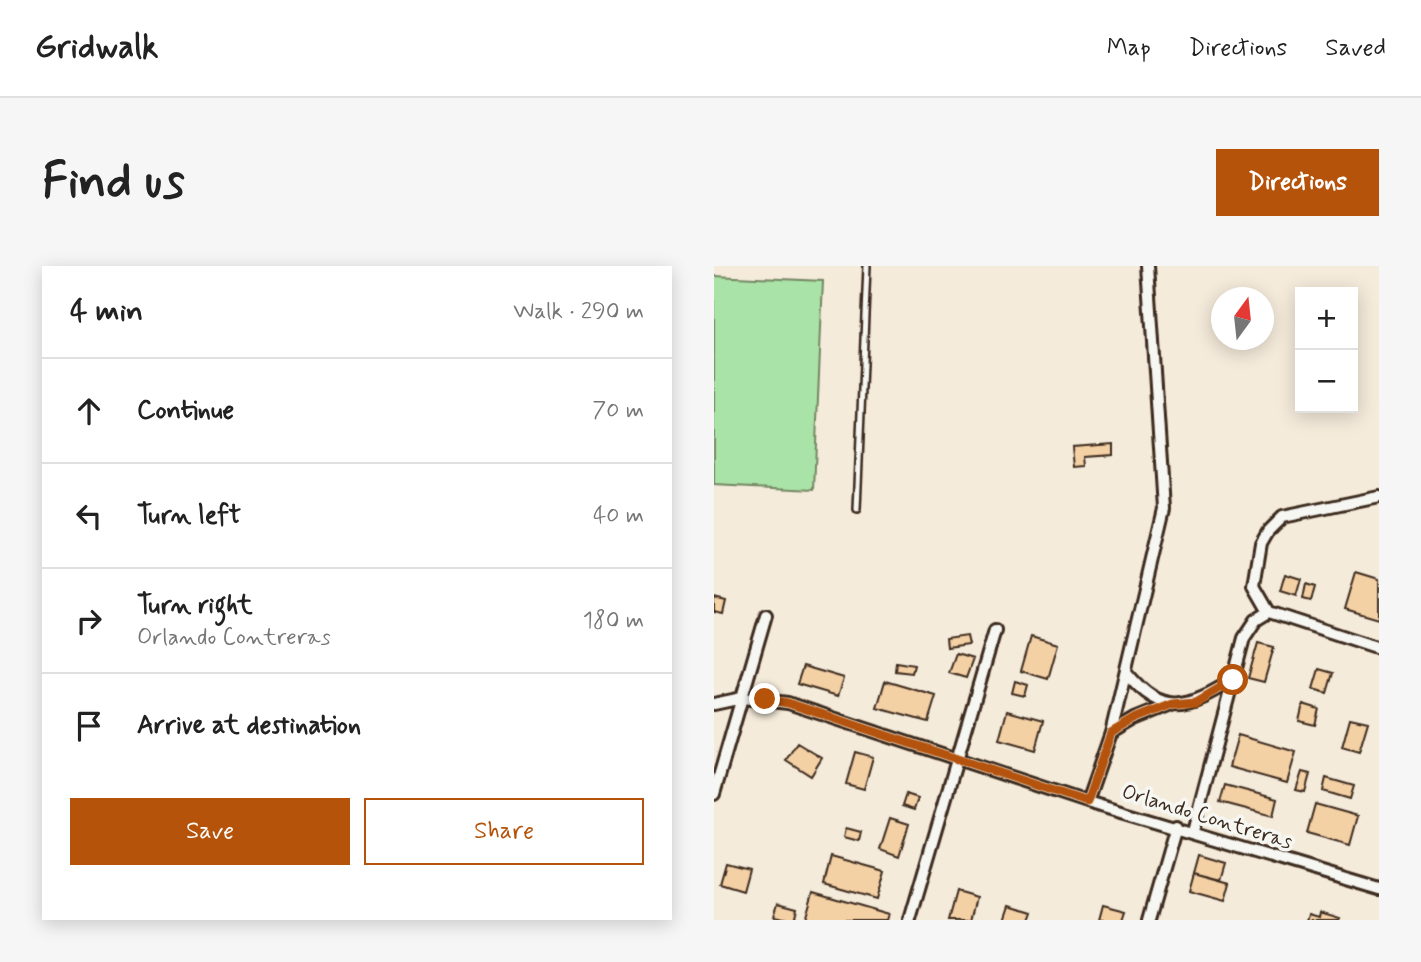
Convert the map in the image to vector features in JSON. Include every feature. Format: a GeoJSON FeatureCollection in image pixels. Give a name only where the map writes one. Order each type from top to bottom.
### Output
{"type":"FeatureCollection","features":[{"type":"Feature","properties":{"kind":"street"},"geometry":{"type":"LineString","coordinates":[[1087,802],[1111,733],[1164,508],[1148,266]]}},
{"type":"Feature","properties":{"kind":"street"},"geometry":{"type":"LineString","coordinates":[[1379,497],[1282,517],[1261,543],[1254,586],[1269,612],[1379,648]]}},
{"type":"Feature","properties":{"kind":"street"},"geometry":{"type":"LineString","coordinates":[[1193,831],[1249,628],[1269,612]]}},
{"type":"Feature","properties":{"kind":"street"},"geometry":{"type":"LineString","coordinates":[[714,794],[766,615]]}},
{"type":"Feature","properties":{"kind":"street"},"geometry":{"type":"LineString","coordinates":[[910,920],[995,630]]}},
{"type":"Feature","properties":{"kind":"street"},"geometry":{"type":"LineString","coordinates":[[1126,673],[1146,695],[1173,704]]}},
{"type":"Feature","properties":{"kind":"street"},"geometry":{"type":"LineString","coordinates":[[1111,733],[1135,719],[1173,704],[1196,702],[1233,680]]}},
{"type":"Feature","properties":{"kind":"street","name":"Orlando Contreras"},"geometry":{"type":"LineString","coordinates":[[714,704],[742,698],[788,703],[1087,802],[1193,831],[1379,889]]}},
{"type":"Feature","properties":{"kind":"street"},"geometry":{"type":"LineString","coordinates":[[1149,920],[1176,826]]}},
{"type":"Feature","properties":{"kind":"lane"},"geometry":{"type":"LineString","coordinates":[[857,510],[867,266]]}},
{"type":"Feature","properties":{"kind":"green space"},"geometry":{"type":"Polygon","coordinates":[[[714,276],[823,281],[814,490],[714,485],[714,276]]]}},
{"type":"Feature","properties":{"kind":"building"},"geometry":{"type":"Polygon","coordinates":[[[1113,444],[1113,455],[1085,457],[1086,466],[1074,467],[1072,447],[1113,444]]]}},
{"type":"Feature","properties":{"kind":"building"},"geometry":{"type":"Polygon","coordinates":[[[1356,572],[1379,579],[1379,619],[1345,609],[1356,572]]]}},
{"type":"Feature","properties":{"kind":"building"},"geometry":{"type":"Polygon","coordinates":[[[1285,574],[1301,579],[1296,596],[1280,591],[1285,574]]]}},
{"type":"Feature","properties":{"kind":"building"},"geometry":{"type":"Polygon","coordinates":[[[1306,584],[1315,587],[1311,601],[1303,599],[1306,584]]]}},
{"type":"Feature","properties":{"kind":"building"},"geometry":{"type":"Polygon","coordinates":[[[714,598],[726,601],[723,614],[714,612],[714,598]]]}},
{"type":"Feature","properties":{"kind":"building"},"geometry":{"type":"Polygon","coordinates":[[[967,636],[969,645],[947,648],[946,639],[967,636]]]}},
{"type":"Feature","properties":{"kind":"building"},"geometry":{"type":"Polygon","coordinates":[[[1031,636],[1058,644],[1048,679],[1021,671],[1031,636]]]}},
{"type":"Feature","properties":{"kind":"building"},"geometry":{"type":"Polygon","coordinates":[[[1258,643],[1274,647],[1264,682],[1248,678],[1258,643]]]}},
{"type":"Feature","properties":{"kind":"building"},"geometry":{"type":"Polygon","coordinates":[[[956,654],[973,659],[966,678],[949,673],[956,654]]]}},
{"type":"Feature","properties":{"kind":"building"},"geometry":{"type":"Polygon","coordinates":[[[896,662],[914,665],[912,673],[895,671],[896,662]]]}},
{"type":"Feature","properties":{"kind":"building"},"geometry":{"type":"Polygon","coordinates":[[[803,666],[844,678],[838,696],[797,684],[803,666]]]}},
{"type":"Feature","properties":{"kind":"building"},"geometry":{"type":"Polygon","coordinates":[[[1319,669],[1333,673],[1327,693],[1313,689],[1319,669]]]}},
{"type":"Feature","properties":{"kind":"building"},"geometry":{"type":"Polygon","coordinates":[[[885,681],[936,696],[928,722],[877,708],[885,681]]]}},
{"type":"Feature","properties":{"kind":"building"},"geometry":{"type":"Polygon","coordinates":[[[1015,681],[1028,685],[1025,696],[1012,693],[1015,681]]]}},
{"type":"Feature","properties":{"kind":"building"},"geometry":{"type":"Polygon","coordinates":[[[1303,704],[1319,709],[1315,725],[1299,721],[1303,704]]]}},
{"type":"Feature","properties":{"kind":"building"},"geometry":{"type":"Polygon","coordinates":[[[1007,711],[1043,721],[1035,750],[999,740],[1007,711]]]}},
{"type":"Feature","properties":{"kind":"building"},"geometry":{"type":"Polygon","coordinates":[[[1350,718],[1368,722],[1359,752],[1342,747],[1350,718]]]}},
{"type":"Feature","properties":{"kind":"building"},"geometry":{"type":"Polygon","coordinates":[[[1238,735],[1296,752],[1287,783],[1229,767],[1238,735]]]}},
{"type":"Feature","properties":{"kind":"building"},"geometry":{"type":"Polygon","coordinates":[[[797,743],[822,758],[811,776],[786,760],[797,743]]]}},
{"type":"Feature","properties":{"kind":"building"},"geometry":{"type":"Polygon","coordinates":[[[855,752],[873,757],[864,789],[846,784],[855,752]]]}},
{"type":"Feature","properties":{"kind":"building"},"geometry":{"type":"Polygon","coordinates":[[[1302,772],[1310,774],[1305,792],[1296,790],[1302,772]]]}},
{"type":"Feature","properties":{"kind":"building"},"geometry":{"type":"Polygon","coordinates":[[[1326,778],[1354,786],[1350,799],[1323,791],[1326,778]]]}},
{"type":"Feature","properties":{"kind":"building"},"geometry":{"type":"Polygon","coordinates":[[[1225,785],[1277,799],[1273,816],[1220,802],[1225,785]]]}},
{"type":"Feature","properties":{"kind":"building"},"geometry":{"type":"Polygon","coordinates":[[[906,794],[918,798],[914,810],[902,806],[906,794]]]}},
{"type":"Feature","properties":{"kind":"building"},"geometry":{"type":"Polygon","coordinates":[[[1315,804],[1358,816],[1350,845],[1307,833],[1315,804]]]}},
{"type":"Feature","properties":{"kind":"building"},"geometry":{"type":"Polygon","coordinates":[[[890,818],[909,824],[899,856],[880,849],[890,818]]]}},
{"type":"Feature","properties":{"kind":"building"},"geometry":{"type":"Polygon","coordinates":[[[846,828],[861,832],[859,841],[844,837],[846,828]]]}},
{"type":"Feature","properties":{"kind":"building"},"geometry":{"type":"Polygon","coordinates":[[[1199,855],[1226,863],[1221,880],[1194,873],[1199,855]]]}},
{"type":"Feature","properties":{"kind":"building"},"geometry":{"type":"Polygon","coordinates":[[[831,856],[885,871],[877,899],[824,884],[831,856]]]}},
{"type":"Feature","properties":{"kind":"building"},"geometry":{"type":"Polygon","coordinates":[[[726,863],[749,869],[743,891],[720,884],[726,863]]]}},
{"type":"Feature","properties":{"kind":"building"},"geometry":{"type":"Polygon","coordinates":[[[1194,873],[1230,883],[1225,901],[1189,891],[1194,873]]]}},
{"type":"Feature","properties":{"kind":"building"},"geometry":{"type":"Polygon","coordinates":[[[956,891],[977,897],[971,920],[948,920],[956,891]]]}},
{"type":"Feature","properties":{"kind":"building"},"geometry":{"type":"Polygon","coordinates":[[[813,892],[889,914],[887,920],[805,920],[813,892]]]}},
{"type":"Feature","properties":{"kind":"building"},"geometry":{"type":"Polygon","coordinates":[[[778,903],[797,908],[794,920],[774,916],[778,903]]]}},
{"type":"Feature","properties":{"kind":"building"},"geometry":{"type":"Polygon","coordinates":[[[1010,905],[1033,912],[1030,920],[1005,920],[1010,905]]]}},
{"type":"Feature","properties":{"kind":"building"},"geometry":{"type":"Polygon","coordinates":[[[1103,905],[1126,911],[1123,920],[1099,920],[1103,905]]]}},
{"type":"Feature","properties":{"kind":"building"},"geometry":{"type":"Polygon","coordinates":[[[1320,912],[1340,918],[1307,920],[1309,914],[1319,917],[1320,912]]]}},
{"type":"Feature","properties":{"kind":"route"},"geometry":{"type":"LineString","coordinates":[[765,699],[788,703],[1087,802],[1111,733],[1135,719],[1173,704],[1196,702],[1233,680]]}}]}
